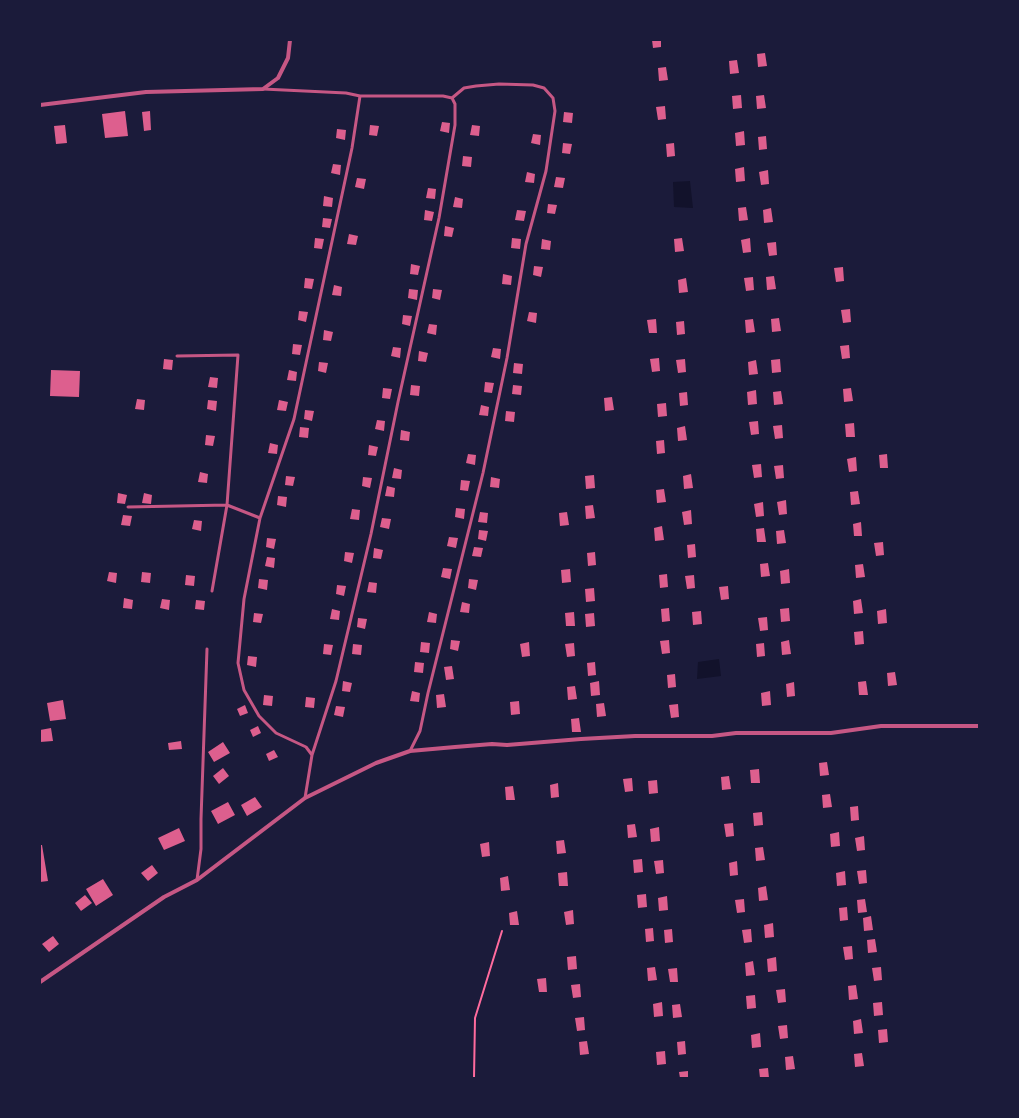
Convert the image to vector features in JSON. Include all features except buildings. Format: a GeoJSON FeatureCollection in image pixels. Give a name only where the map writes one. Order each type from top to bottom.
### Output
{"type":"FeatureCollection","features":[{"type":"Feature","properties":{"kind":"street"},"geometry":{"type":"LineString","coordinates":[[40,105],[146,92],[263,89],[278,78],[288,58],[290,40]]}},
{"type":"Feature","properties":{"kind":"street"},"geometry":{"type":"LineString","coordinates":[[40,982],[164,897],[197,880],[306,798],[376,763],[410,751],[455,746],[492,744],[507,745],[627,736],[712,736],[736,733],[831,732],[881,726],[979,726]]}},
{"type":"Feature","properties":{"kind":"lane"},"geometry":{"type":"LineString","coordinates":[[410,751],[420,731],[482,473],[507,358],[526,244],[546,172],[556,111],[553,98],[544,88],[533,85],[499,84],[476,86],[464,88],[452,98]]}},
{"type":"Feature","properties":{"kind":"lane"},"geometry":{"type":"LineString","coordinates":[[263,89],[346,93],[360,96],[443,96],[452,98]]}},
{"type":"Feature","properties":{"kind":"lane"},"geometry":{"type":"LineString","coordinates":[[312,756],[306,747],[276,733],[259,716],[244,690],[238,663],[244,599],[260,518],[294,419],[352,148],[360,96]]}},
{"type":"Feature","properties":{"kind":"lane"},"geometry":{"type":"LineString","coordinates":[[306,798],[312,756],[336,681],[365,557],[439,218],[455,125],[455,104],[452,98]]}},
{"type":"Feature","properties":{"kind":"lane"},"geometry":{"type":"LineString","coordinates":[[178,356],[238,355],[227,505],[212,591]]}},
{"type":"Feature","properties":{"kind":"lane"},"geometry":{"type":"LineString","coordinates":[[128,507],[227,505],[260,518]]}},
{"type":"Feature","properties":{"kind":"lane"},"geometry":{"type":"LineString","coordinates":[[197,880],[201,850],[207,649]]}},
{"type":"Feature","properties":{"kind":"path"},"geometry":{"type":"LineString","coordinates":[[474,1078],[475,1018],[502,931]]}},
{"type":"Feature","properties":{"kind":"shaded area"},"geometry":{"type":"Polygon","coordinates":[[[690,181],[693,208],[674,207],[673,182],[690,181]]]}},
{"type":"Feature","properties":{"kind":"shaded area"},"geometry":{"type":"Polygon","coordinates":[[[719,659],[721,676],[697,679],[698,662],[719,659]]]}}]}
